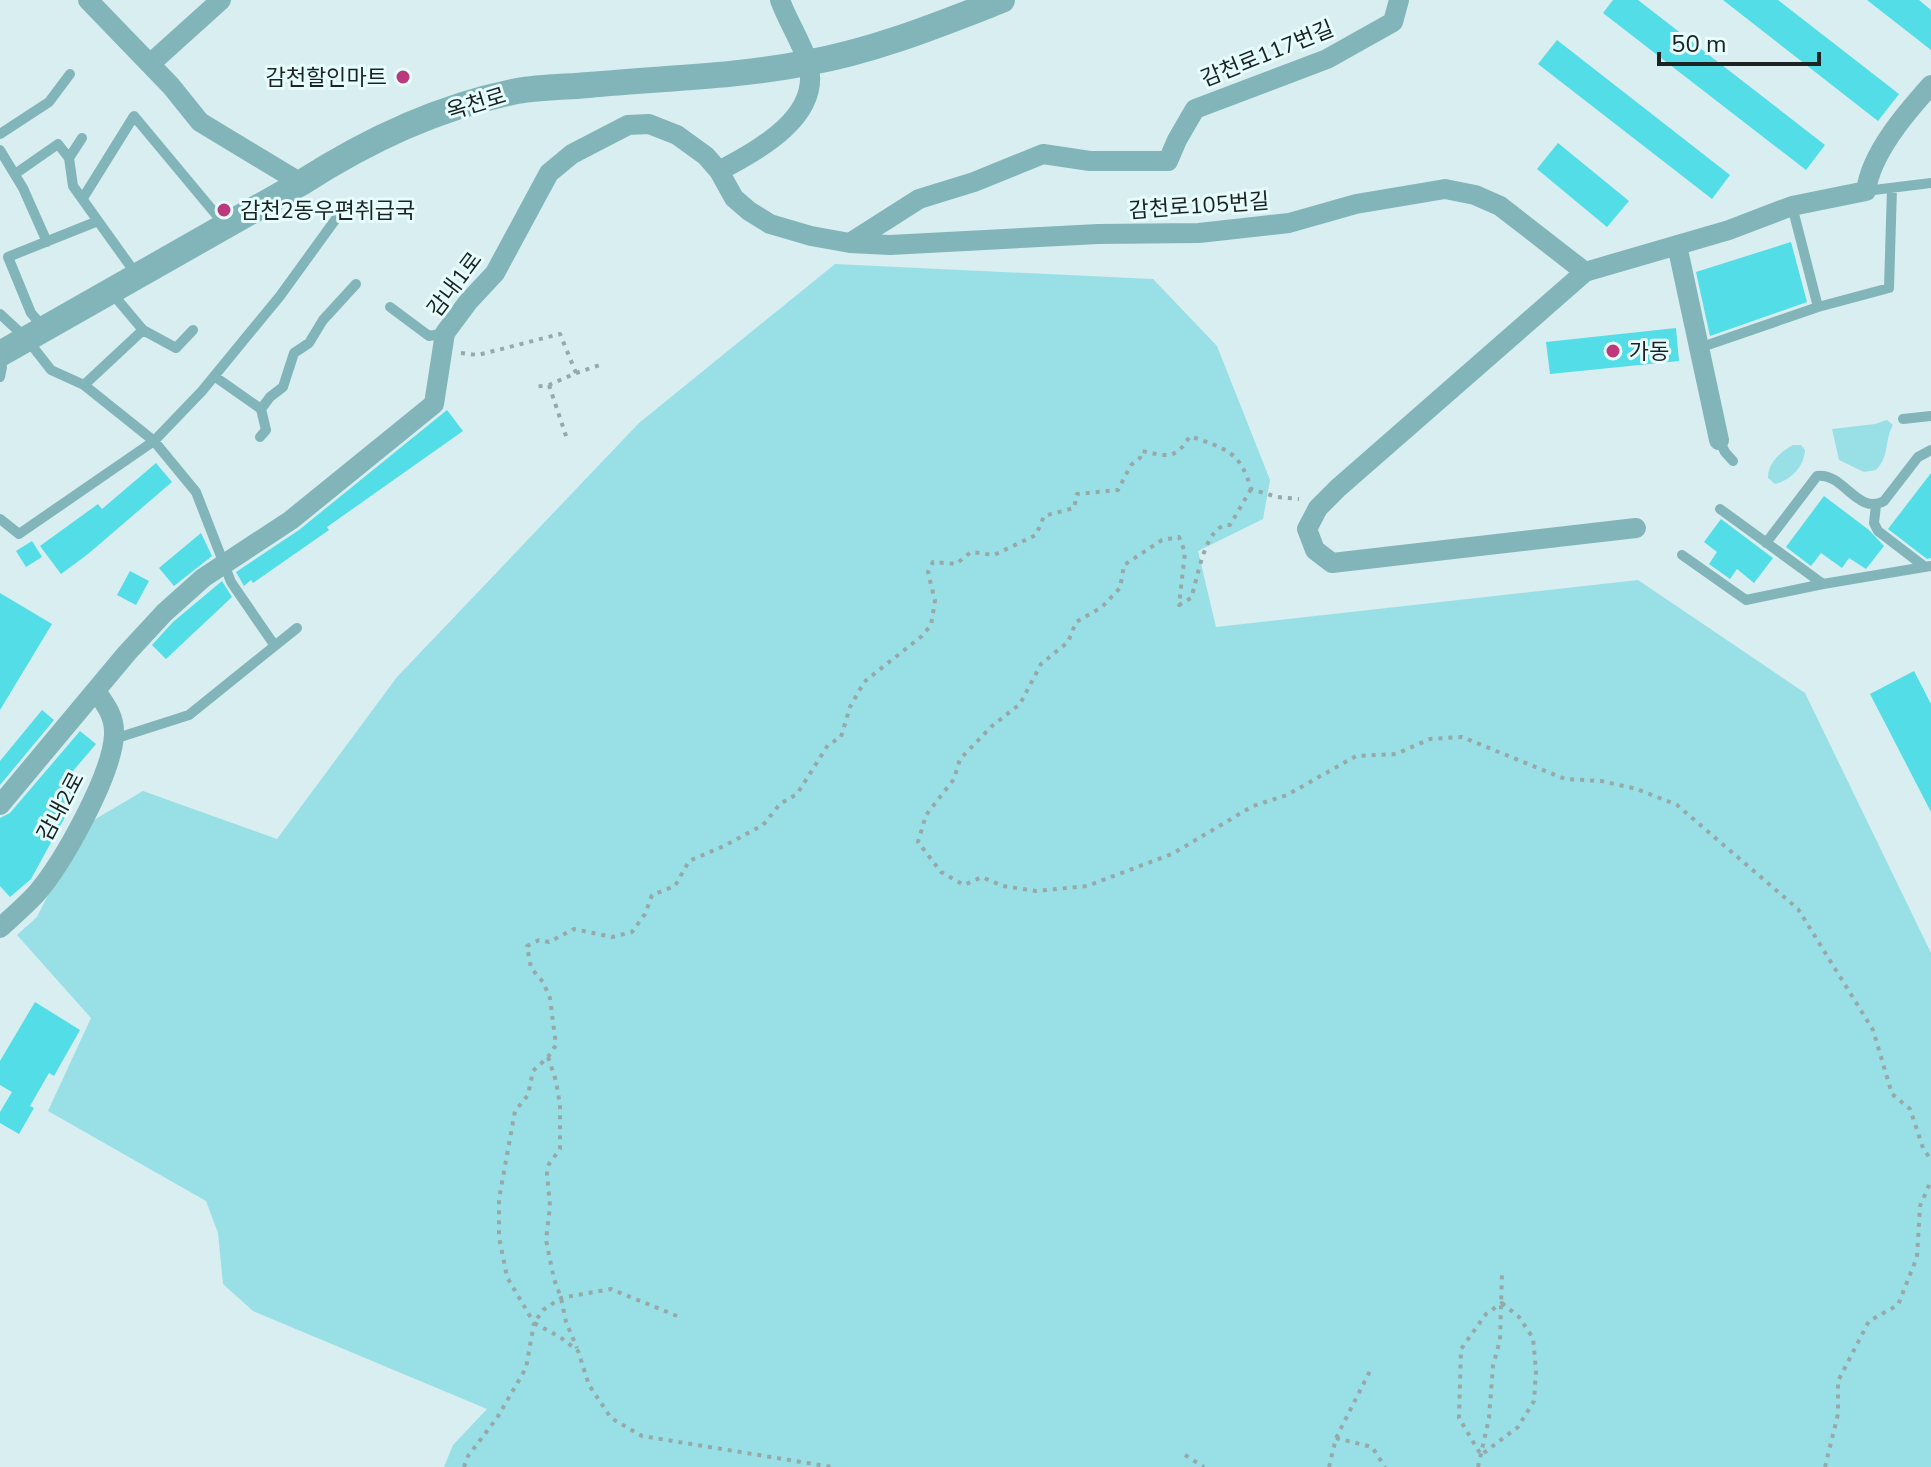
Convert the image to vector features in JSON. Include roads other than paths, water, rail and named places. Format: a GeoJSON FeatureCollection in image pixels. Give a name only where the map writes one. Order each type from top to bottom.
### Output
{"type":"FeatureCollection","features":[{"type":"Feature","properties":{"kind":"street"},"geometry":{"type":"LineString","coordinates":[[88,0],[200,122],[301,183]]}},
{"type":"Feature","properties":{"kind":"street"},"geometry":{"type":"LineString","coordinates":[[150,64],[221,0]]}},
{"type":"Feature","properties":{"kind":"street","name":"옥천로"},"geometry":{"type":"LineString","coordinates":[[0,354],[336,161],[409,126],[475,101],[520,91],[731,74],[807,63],[903,38],[1002,0]]}},
{"type":"Feature","properties":{"kind":"street","name":"감천로117번길"},"geometry":{"type":"LineString","coordinates":[[850,243],[919,199],[974,182],[1043,154],[1090,161],[1168,161],[1195,109],[1327,59],[1393,22],[1399,0]]}},
{"type":"Feature","properties":{"kind":"street"},"geometry":{"type":"LineString","coordinates":[[719,171],[767,145],[789,125],[806,99],[810,75],[783,1]]}},
{"type":"Feature","properties":{"kind":"street"},"geometry":{"type":"LineString","coordinates":[[1636,528],[1332,563],[1315,550],[1307,529],[1323,503],[1585,272],[1729,230],[1792,206],[1866,191],[1868,173],[1897,123],[1931,85]]}},
{"type":"Feature","properties":{"kind":"street","name":"감내1로"},"geometry":{"type":"LineString","coordinates":[[0,805],[164,613],[203,578],[291,520],[434,404],[444,342],[454,319],[495,273],[549,173],[572,154],[628,125],[649,124],[677,135],[706,156],[719,171]]}},
{"type":"Feature","properties":{"kind":"street","name":"감천로105번길"},"geometry":{"type":"LineString","coordinates":[[719,171],[734,198],[770,224],[850,243],[905,245],[1098,234],[1199,233],[1289,223],[1356,204],[1445,189],[1475,195],[1500,206],[1585,272]]}},
{"type":"Feature","properties":{"kind":"street"},"geometry":{"type":"LineString","coordinates":[[1677,245],[1719,440]]}},
{"type":"Feature","properties":{"kind":"street","name":"감내2로"},"geometry":{"type":"LineString","coordinates":[[1,924],[36,893],[59,859],[110,763],[113,739],[110,710],[96,691]]}},
{"type":"Feature","properties":{"kind":"lane"},"geometry":{"type":"LineString","coordinates":[[0,134],[49,102],[70,74]]}},
{"type":"Feature","properties":{"kind":"lane"},"geometry":{"type":"LineString","coordinates":[[83,198],[134,116],[225,225]]}},
{"type":"Feature","properties":{"kind":"lane"},"geometry":{"type":"LineString","coordinates":[[69,158],[82,138]]}},
{"type":"Feature","properties":{"kind":"lane"},"geometry":{"type":"LineString","coordinates":[[15,174],[58,144],[69,158],[73,186],[137,276]]}},
{"type":"Feature","properties":{"kind":"lane"},"geometry":{"type":"LineString","coordinates":[[0,150],[15,174],[47,242]]}},
{"type":"Feature","properties":{"kind":"lane"},"geometry":{"type":"LineString","coordinates":[[1866,191],[1931,183]]}},
{"type":"Feature","properties":{"kind":"lane"},"geometry":{"type":"LineString","coordinates":[[1699,348],[1818,307],[1889,288],[1892,188]]}},
{"type":"Feature","properties":{"kind":"lane"},"geometry":{"type":"LineString","coordinates":[[1792,206],[1818,307]]}},
{"type":"Feature","properties":{"kind":"lane"},"geometry":{"type":"LineString","coordinates":[[0,519],[19,534],[154,441],[214,376],[280,296],[338,216]]}},
{"type":"Feature","properties":{"kind":"lane"},"geometry":{"type":"LineString","coordinates":[[98,221],[8,257],[31,313],[35,333],[51,370],[84,385],[154,441],[196,492],[231,582],[275,646]]}},
{"type":"Feature","properties":{"kind":"lane"},"geometry":{"type":"LineString","coordinates":[[261,409],[283,387],[294,353],[309,343],[323,320],[356,284]]}},
{"type":"Feature","properties":{"kind":"lane"},"geometry":{"type":"LineString","coordinates":[[110,291],[143,330],[176,348],[193,330]]}},
{"type":"Feature","properties":{"kind":"lane"},"geometry":{"type":"LineString","coordinates":[[390,307],[429,336],[444,342]]}},
{"type":"Feature","properties":{"kind":"lane"},"geometry":{"type":"LineString","coordinates":[[0,314],[35,333]]}},
{"type":"Feature","properties":{"kind":"lane"},"geometry":{"type":"LineString","coordinates":[[84,385],[143,330]]}},
{"type":"Feature","properties":{"kind":"lane"},"geometry":{"type":"LineString","coordinates":[[0,363],[0,377]]}},
{"type":"Feature","properties":{"kind":"lane"},"geometry":{"type":"LineString","coordinates":[[214,376],[261,409],[266,430],[260,437]]}},
{"type":"Feature","properties":{"kind":"lane"},"geometry":{"type":"LineString","coordinates":[[1903,419],[1931,416]]}},
{"type":"Feature","properties":{"kind":"lane"},"geometry":{"type":"LineString","coordinates":[[1719,440],[1733,461]]}},
{"type":"Feature","properties":{"kind":"lane"},"geometry":{"type":"LineString","coordinates":[[1766,543],[1817,476],[1829,476],[1867,504],[1876,505],[1884,501],[1918,457],[1931,450]]}},
{"type":"Feature","properties":{"kind":"lane"},"geometry":{"type":"LineString","coordinates":[[1876,505],[1874,523],[1878,531],[1928,566]]}},
{"type":"Feature","properties":{"kind":"lane"},"geometry":{"type":"LineString","coordinates":[[1720,509],[1823,584]]}},
{"type":"Feature","properties":{"kind":"lane"},"geometry":{"type":"LineString","coordinates":[[1682,555],[1746,600],[1928,566]]}},
{"type":"Feature","properties":{"kind":"lane"},"geometry":{"type":"LineString","coordinates":[[113,739],[189,715],[297,628]]}},
{"type":"Feature","properties":{"kind":"place","name":"감천할인마트"},"geometry":{"type":"Point","coordinates":[403,77]}},
{"type":"Feature","properties":{"kind":"place","name":"감천2동우편취급국"},"geometry":{"type":"Point","coordinates":[224,210]}},
{"type":"Feature","properties":{"kind":"place","name":"가동"},"geometry":{"type":"Point","coordinates":[1613,351]}}]}
